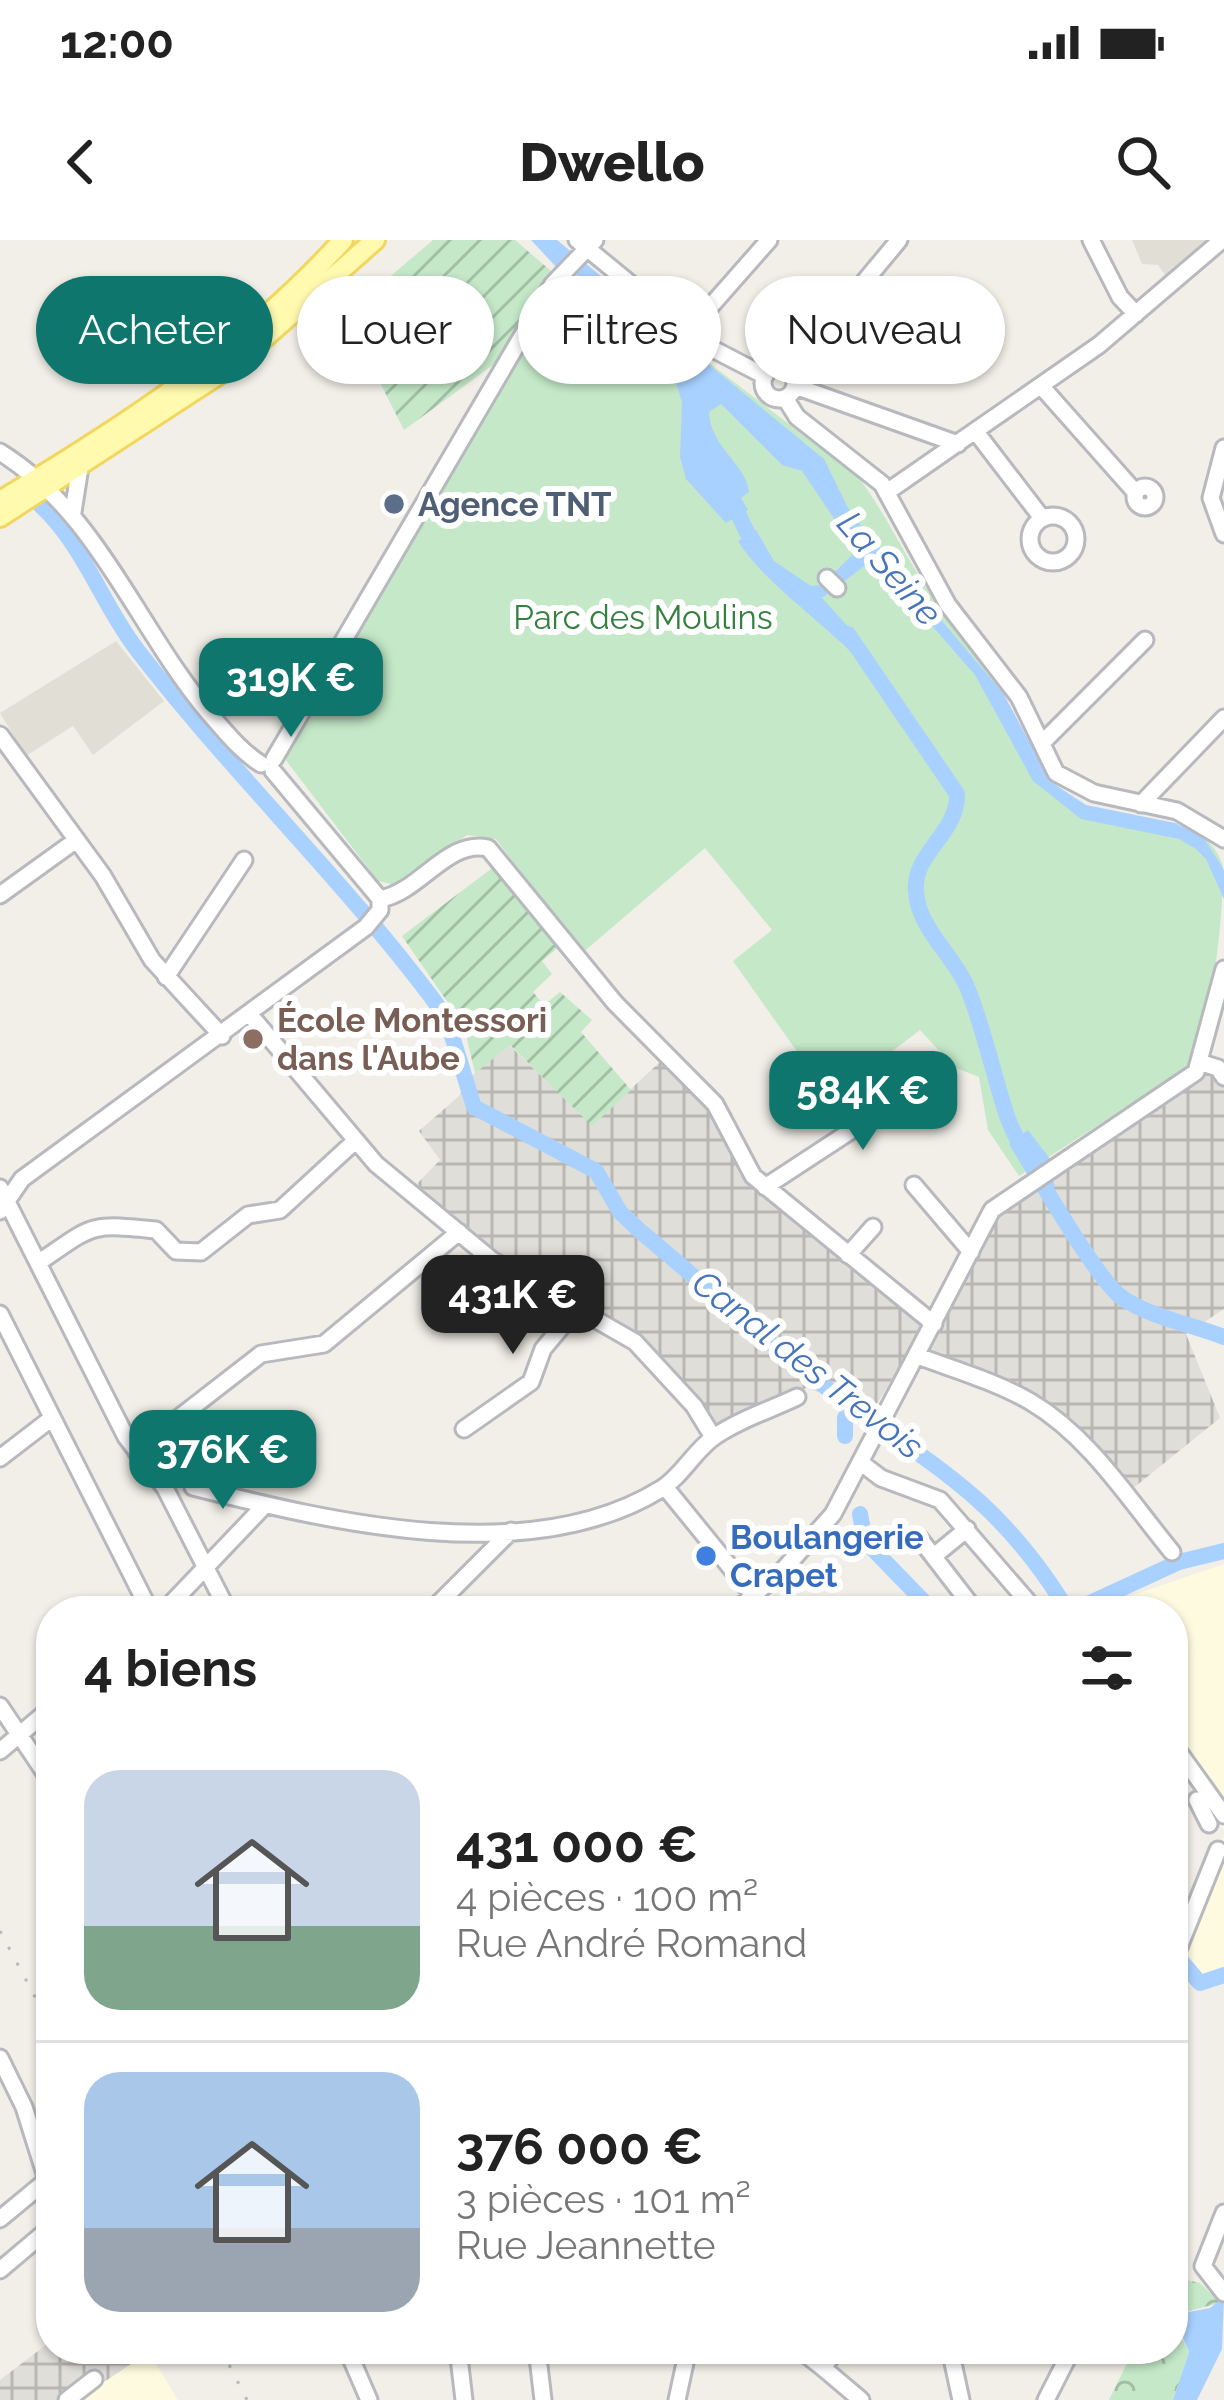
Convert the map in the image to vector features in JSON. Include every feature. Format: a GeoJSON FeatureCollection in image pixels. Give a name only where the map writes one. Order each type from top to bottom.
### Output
{"type":"FeatureCollection","features":[{"type":"Feature","properties":{"kind":"main road"},"geometry":{"type":"LineString","coordinates":[[0,517],[257,325],[343,240]]}},
{"type":"Feature","properties":{"kind":"main road"},"geometry":{"type":"LineString","coordinates":[[0,501],[80,467],[249,352],[375,240]]}},
{"type":"Feature","properties":{"kind":"street"},"geometry":{"type":"LineString","coordinates":[[721,295],[770,240]]}},
{"type":"Feature","properties":{"kind":"street"},"geometry":{"type":"LineString","coordinates":[[767,384],[770,396],[790,385],[899,240]]}},
{"type":"Feature","properties":{"kind":"street"},"geometry":{"type":"LineString","coordinates":[[1091,240],[1120,297],[1136,314]]}},
{"type":"Feature","properties":{"kind":"street"},"geometry":{"type":"LineString","coordinates":[[887,492],[1041,386],[1136,314],[1222,240]]}},
{"type":"Feature","properties":{"kind":"street"},"geometry":{"type":"LineString","coordinates":[[270,764],[557,279],[584,247],[619,276]]}},
{"type":"Feature","properties":{"kind":"street"},"geometry":{"type":"LineString","coordinates":[[790,385],[958,444]]}},
{"type":"Feature","properties":{"kind":"street"},"geometry":{"type":"LineString","coordinates":[[790,385],[797,417],[868,470],[887,492],[948,604],[1012,686],[1066,782],[1177,811],[1223,834]]}},
{"type":"Feature","properties":{"kind":"street"},"geometry":{"type":"LineString","coordinates":[[1041,386],[1136,494]]}},
{"type":"Feature","properties":{"kind":"street"},"geometry":{"type":"LineString","coordinates":[[976,432],[1042,518]]}},
{"type":"Feature","properties":{"kind":"street"},"geometry":{"type":"LineString","coordinates":[[1224,448],[1211,498],[1224,534]]}},
{"type":"Feature","properties":{"kind":"street"},"geometry":{"type":"LineString","coordinates":[[0,452],[73,512],[172,668],[242,752],[270,764],[380,904]]}},
{"type":"Feature","properties":{"kind":"street"},"geometry":{"type":"LineString","coordinates":[[73,512],[80,467]]}},
{"type":"Feature","properties":{"kind":"street"},"geometry":{"type":"LineString","coordinates":[[1042,742],[1145,640]]}},
{"type":"Feature","properties":{"kind":"street"},"geometry":{"type":"LineString","coordinates":[[1141,804],[1224,718]]}},
{"type":"Feature","properties":{"kind":"street"},"geometry":{"type":"LineString","coordinates":[[0,735],[166,977],[222,1036]]}},
{"type":"Feature","properties":{"kind":"street"},"geometry":{"type":"LineString","coordinates":[[0,895],[75,841]]}},
{"type":"Feature","properties":{"kind":"street"},"geometry":{"type":"LineString","coordinates":[[220,1596],[165,1488],[136,1450],[2,1199],[22,1179],[366,927],[380,904],[402,895],[462,848],[488,848],[615,1003],[716,1104],[734,1132],[742,1161],[765,1186],[934,1324]]}},
{"type":"Feature","properties":{"kind":"street"},"geometry":{"type":"LineString","coordinates":[[166,977],[244,860]]}},
{"type":"Feature","properties":{"kind":"street"},"geometry":{"type":"LineString","coordinates":[[665,1487],[753,1595],[833,1514],[992,1210],[1187,1079],[1202,1063],[1224,970]]}},
{"type":"Feature","properties":{"kind":"street"},"geometry":{"type":"LineString","coordinates":[[250,1016],[354,1142],[492,1260],[635,1342],[694,1406],[713,1438]]}},
{"type":"Feature","properties":{"kind":"street"},"geometry":{"type":"LineString","coordinates":[[1202,1063],[1218,1068],[1224,1077]]}},
{"type":"Feature","properties":{"kind":"street"},"geometry":{"type":"LineString","coordinates":[[765,1186],[933,1077]]}},
{"type":"Feature","properties":{"kind":"street"},"geometry":{"type":"LineString","coordinates":[[38,1263],[88,1226],[156,1230],[176,1251],[201,1252],[248,1215],[280,1210],[354,1142]]}},
{"type":"Feature","properties":{"kind":"street"},"geometry":{"type":"LineString","coordinates":[[914,1185],[971,1252]]}},
{"type":"Feature","properties":{"kind":"street"},"geometry":{"type":"LineString","coordinates":[[848,1255],[873,1227]]}},
{"type":"Feature","properties":{"kind":"street"},"geometry":{"type":"LineString","coordinates":[[136,1450],[261,1354],[324,1344],[459,1232]]}},
{"type":"Feature","properties":{"kind":"street"},"geometry":{"type":"LineString","coordinates":[[464,1429],[531,1382],[543,1349],[579,1306]]}},
{"type":"Feature","properties":{"kind":"street"},"geometry":{"type":"LineString","coordinates":[[0,1314],[142,1596]]}},
{"type":"Feature","properties":{"kind":"street"},"geometry":{"type":"LineString","coordinates":[[918,1356],[1003,1389],[1055,1420],[1111,1475],[1172,1552]]}},
{"type":"Feature","properties":{"kind":"street"},"geometry":{"type":"LineString","coordinates":[[194,1487],[381,1527],[512,1531],[574,1523],[665,1487],[713,1438],[796,1397]]}},
{"type":"Feature","properties":{"kind":"street"},"geometry":{"type":"LineString","coordinates":[[0,1458],[52,1418]]}},
{"type":"Feature","properties":{"kind":"street"},"geometry":{"type":"LineString","coordinates":[[860,1462],[881,1478],[940,1500],[1023,1596]]}},
{"type":"Feature","properties":{"kind":"street"},"geometry":{"type":"LineString","coordinates":[[178,1596],[265,1505]]}},
{"type":"Feature","properties":{"kind":"street"},"geometry":{"type":"LineString","coordinates":[[934,1556],[967,1529]]}},
{"type":"Feature","properties":{"kind":"street"},"geometry":{"type":"LineString","coordinates":[[446,1596],[512,1531]]}},
{"type":"Feature","properties":{"kind":"street"},"geometry":{"type":"LineString","coordinates":[[886,1536],[910,1534],[964,1596]]}},
{"type":"Feature","properties":{"kind":"street"},"geometry":{"type":"LineString","coordinates":[[0,1706],[36,1759]]}},
{"type":"Feature","properties":{"kind":"street"},"geometry":{"type":"LineString","coordinates":[[0,1751],[36,1721]]}},
{"type":"Feature","properties":{"kind":"street"},"geometry":{"type":"LineString","coordinates":[[1188,1768],[1219,1818]]}},
{"type":"Feature","properties":{"kind":"street"},"geometry":{"type":"LineString","coordinates":[[1188,1780],[1219,1818]]}},
{"type":"Feature","properties":{"kind":"street"},"geometry":{"type":"LineString","coordinates":[[1188,1926],[1221,1850],[1208,1840],[1219,1818]]}},
{"type":"Feature","properties":{"kind":"street"},"geometry":{"type":"LineString","coordinates":[[0,2059],[24,2107],[36,2145]]}},
{"type":"Feature","properties":{"kind":"street"},"geometry":{"type":"LineString","coordinates":[[0,2219],[36,2189]]}},
{"type":"Feature","properties":{"kind":"street"},"geometry":{"type":"LineString","coordinates":[[1224,2213],[1203,2266],[1224,2294]]}},
{"type":"Feature","properties":{"kind":"street"},"geometry":{"type":"LineString","coordinates":[[0,2270],[36,2240]]}},
{"type":"Feature","properties":{"kind":"street"},"geometry":{"type":"LineString","coordinates":[[352,2364],[368,2400]]}},
{"type":"Feature","properties":{"kind":"street"},"geometry":{"type":"LineString","coordinates":[[460,2364],[464,2400]]}},
{"type":"Feature","properties":{"kind":"street"},"geometry":{"type":"LineString","coordinates":[[539,2364],[544,2400]]}},
{"type":"Feature","properties":{"kind":"street"},"geometry":{"type":"LineString","coordinates":[[677,2400],[685,2364]]}},
{"type":"Feature","properties":{"kind":"street"},"geometry":{"type":"LineString","coordinates":[[818,2364],[861,2400]]}},
{"type":"Feature","properties":{"kind":"street"},"geometry":{"type":"LineString","coordinates":[[822,2367],[825,2364]]}},
{"type":"Feature","properties":{"kind":"street"},"geometry":{"type":"LineString","coordinates":[[953,2364],[961,2400]]}},
{"type":"Feature","properties":{"kind":"street"},"geometry":{"type":"LineString","coordinates":[[1046,2400],[1064,2364]]}},
{"type":"Feature","properties":{"kind":"street"},"geometry":{"type":"LineString","coordinates":[[67,2400],[94,2379]]}},
{"type":"Feature","properties":{"kind":"shaded area"},"geometry":{"type":"Polygon","coordinates":[[[1132,240],[1212,240],[1168,279],[1158,265],[1142,264],[1132,240]]]}},
{"type":"Feature","properties":{"kind":"shaded area"},"geometry":{"type":"Polygon","coordinates":[[[116,641],[164,701],[93,755],[73,726],[26,756],[0,713],[116,641]]]}},
{"type":"Feature","properties":{"kind":"shaded area"},"geometry":{"type":"Polygon","coordinates":[[[509,1045],[592,1125],[661,1061],[715,1117],[739,1173],[759,1194],[924,1325],[874,1409],[806,1388],[721,1431],[621,1325],[512,1267],[413,1188],[440,1160],[419,1131],[459,1096],[469,1078],[509,1045]]]}},
{"type":"Feature","properties":{"kind":"shaded area"},"geometry":{"type":"Polygon","coordinates":[[[1209,1068],[1224,1083],[1224,1309],[1186,1334],[1220,1418],[1126,1494],[1061,1427],[1007,1389],[915,1359],[996,1203],[1209,1068]]]}},
{"type":"Feature","properties":{"kind":"shaded area"},"geometry":{"type":"Polygon","coordinates":[[[1224,1564],[1224,1831],[1188,1773],[1188,1596],[1130,1596],[1224,1564]]]}},
{"type":"Feature","properties":{"kind":"shaded area"},"geometry":{"type":"Polygon","coordinates":[[[1224,1836],[1224,1971],[1207,1981],[1188,1955],[1188,1938],[1224,1836]]]}},
{"type":"Feature","properties":{"kind":"shaded area"},"geometry":{"type":"Polygon","coordinates":[[[36,2352],[36,2364],[131,2364],[77,2400],[0,2400],[0,2380],[36,2352]]]}},
{"type":"Feature","properties":{"kind":"shaded area"},"geometry":{"type":"Polygon","coordinates":[[[131,2364],[156,2364],[178,2400],[77,2400],[131,2364]]]}},
{"type":"Feature","properties":{"kind":"green space"},"geometry":{"type":"Polygon","coordinates":[[[433,240],[515,240],[551,271],[548,276],[518,276],[518,327],[494,364],[494,276],[391,276],[433,240]]]}},
{"type":"Feature","properties":{"kind":"green space","name":"Parc des Moulins"},"geometry":{"type":"Polygon","coordinates":[[[583,266],[596,276],[576,276],[583,266]]]}},
{"type":"Feature","properties":{"kind":"green space","name":"Parc des Moulins"},"geometry":{"type":"Polygon","coordinates":[[[518,357],[518,384],[721,384],[721,372],[859,478],[1059,787],[1088,807],[1176,825],[1212,846],[1223,866],[1221,910],[1216,966],[1200,1045],[1193,1064],[1019,1176],[988,1130],[979,1077],[954,1067],[920,1030],[830,1098],[733,961],[772,930],[705,848],[581,954],[496,839],[467,835],[400,886],[378,881],[285,759],[518,357]]]}},
{"type":"Feature","properties":{"kind":"green space"},"geometry":{"type":"Polygon","coordinates":[[[381,384],[467,384],[404,430],[381,384]]]}},
{"type":"Feature","properties":{"kind":"green space"},"geometry":{"type":"Polygon","coordinates":[[[495,866],[560,946],[542,961],[552,974],[533,992],[544,1005],[560,992],[592,1020],[581,1032],[631,1090],[592,1126],[510,1045],[475,1073],[464,1026],[402,936],[495,866]]]}},
{"type":"Feature","properties":{"kind":"green space"},"geometry":{"type":"Polygon","coordinates":[[[1188,2280],[1200,2283],[1220,2303],[1188,2311],[1188,2280]]]}},
{"type":"Feature","properties":{"kind":"green space"},"geometry":{"type":"Polygon","coordinates":[[[1127,2364],[1185,2364],[1173,2400],[1109,2400],[1127,2364]]]}},
{"type":"Feature","properties":{"kind":"water"},"geometry":{"type":"Polygon","coordinates":[[[531,240],[557,240],[601,276],[579,276],[558,269],[531,240]]]}},
{"type":"Feature","properties":{"kind":"water","name":"La Seine"},"geometry":{"type":"Polygon","coordinates":[[[721,375],[824,459],[851,514],[1003,693],[1051,782],[1086,805],[1175,823],[1203,837],[1224,870],[1224,899],[1206,859],[1196,849],[1179,839],[1081,819],[1033,781],[975,675],[885,572],[867,564],[822,598],[864,644],[853,654],[776,584],[738,541],[756,530],[774,561],[811,586],[822,585],[856,551],[802,471],[782,465],[721,404],[709,412],[711,424],[749,492],[741,498],[748,510],[726,523],[686,479],[680,457],[682,402],[676,384],[721,384],[721,375]]]}},
{"type":"Feature","properties":{"kind":"water"},"geometry":{"type":"Polygon","coordinates":[[[1028,1130],[1050,1159],[1044,1165],[1055,1185],[1039,1194],[1009,1144],[1028,1130]]]}},
{"type":"Feature","properties":{"kind":"water"},"geometry":{"type":"Polygon","coordinates":[[[1224,2297],[1222,2349],[1197,2400],[1173,2400],[1188,2364],[1188,2312],[1210,2308],[1224,2297]]]}},
{"type":"Feature","properties":{"kind":"waterway"},"geometry":{"type":"LineString","coordinates":[[729,495],[757,553]]}},
{"type":"Feature","properties":{"kind":"waterway","name":"Canal des Trevois"},"geometry":{"type":"LineString","coordinates":[[41,506],[70,539],[138,651],[435,1002],[448,1023],[474,1107],[596,1171],[620,1212],[640,1231],[808,1373],[975,1498],[1020,1544],[1058,1596]]}},
{"type":"Feature","properties":{"kind":"waterway"},"geometry":{"type":"LineString","coordinates":[[848,634],[957,794],[951,821],[921,865],[918,905],[967,987],[1008,1119],[1027,1157],[1078,1241],[1121,1297],[1157,1315],[1224,1337]]}},
{"type":"Feature","properties":{"kind":"waterway"},"geometry":{"type":"LineString","coordinates":[[845,1436],[845,1418],[853,1406]]}},
{"type":"Feature","properties":{"kind":"waterway"},"geometry":{"type":"LineString","coordinates":[[860,1514],[865,1541],[918,1596]]}},
{"type":"Feature","properties":{"kind":"waterway","name":"Canal des Trevois"},"geometry":{"type":"LineString","coordinates":[[1105,1596],[1179,1562],[1224,1551]]}},
{"type":"Feature","properties":{"kind":"waterway"},"geometry":{"type":"LineString","coordinates":[[1188,1969],[1200,1983],[1224,1975]]}},
{"type":"Feature","properties":{"kind":"railway"},"geometry":{"type":"LineString","coordinates":[[0,1931],[36,1999]]}},
{"type":"Feature","properties":{"kind":"railway"},"geometry":{"type":"LineString","coordinates":[[229,2364],[247,2400]]}},
{"type":"Feature","properties":{"kind":"place","name":"Agence TNT"},"geometry":{"type":"Point","coordinates":[394,504]}},
{"type":"Feature","properties":{"kind":"place","name":"École Montessori dans l'Aube"},"geometry":{"type":"Point","coordinates":[253,1039]}},
{"type":"Feature","properties":{"kind":"place","name":"Boulangerie Crapet"},"geometry":{"type":"Point","coordinates":[706,1556]}}]}
